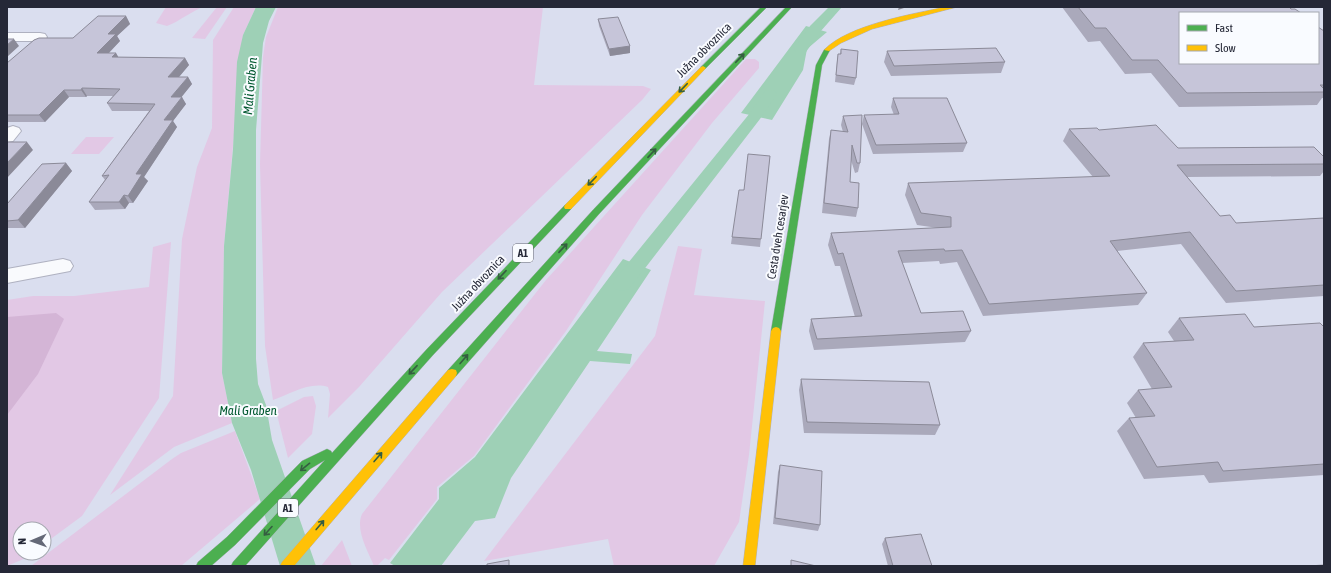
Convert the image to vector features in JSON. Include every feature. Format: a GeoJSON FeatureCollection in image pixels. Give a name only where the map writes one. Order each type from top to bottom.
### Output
{"type":"FeatureCollection","features":[{"type":"Feature","properties":{"kind":"main road","name":"Južna obvoznica"},"geometry":{"type":"LineString","coordinates":[[236,566],[340,450],[512,264],[764,7]]}},
{"type":"Feature","properties":{"kind":"main road","name":"A1"},"geometry":{"type":"LineString","coordinates":[[286,566],[353,486],[537,277],[730,68],[789,7]]}},
{"type":"Feature","properties":{"kind":"main road","name":"Cesta dveh cesarjev"},"geometry":{"type":"LineString","coordinates":[[749,566],[772,356],[819,65],[823,54],[827,49],[843,39],[878,25],[954,7]]}},
{"type":"Feature","properties":{"kind":"main road"},"geometry":{"type":"LineString","coordinates":[[202,566],[231,541],[306,465],[323,455],[340,450]]}},
{"type":"Feature","properties":{"kind":"street"},"geometry":{"type":"LineString","coordinates":[[7,37],[40,37],[24,51]]}},
{"type":"Feature","properties":{"kind":"street"},"geometry":{"type":"LineString","coordinates":[[7,131],[13,131],[7,137]]}},
{"type":"Feature","properties":{"kind":"street"},"geometry":{"type":"LineString","coordinates":[[7,276],[63,266]]}},
{"type":"Feature","properties":{"kind":"shaded area"},"geometry":{"type":"Polygon","coordinates":[[[166,7],[203,7],[167,26],[156,23],[166,7]]]}},
{"type":"Feature","properties":{"kind":"shaded area"},"geometry":{"type":"Polygon","coordinates":[[[217,7],[227,7],[205,39],[192,38],[217,7]]]}},
{"type":"Feature","properties":{"kind":"shaded area"},"geometry":{"type":"Polygon","coordinates":[[[234,7],[256,7],[243,35],[224,246],[222,373],[232,423],[174,447],[110,495],[173,396],[182,239],[197,167],[212,128],[213,40],[234,7]]]}},
{"type":"Feature","properties":{"kind":"shaded area"},"geometry":{"type":"Polygon","coordinates":[[[278,7],[543,7],[534,85],[643,86],[651,89],[642,100],[442,292],[359,387],[328,418],[330,394],[328,387],[307,387],[273,400],[265,346],[260,164],[263,57],[266,37],[278,7]]]}},
{"type":"Feature","properties":{"kind":"shaded area"},"geometry":{"type":"Polygon","coordinates":[[[746,59],[755,59],[759,62],[759,68],[712,123],[642,215],[566,331],[474,456],[437,487],[437,499],[389,560],[385,558],[377,566],[374,566],[361,534],[360,520],[362,514],[546,280],[746,59]]]}},
{"type":"Feature","properties":{"kind":"shaded area"},"geometry":{"type":"Polygon","coordinates":[[[86,137],[114,137],[99,154],[71,154],[86,137]]]}},
{"type":"Feature","properties":{"kind":"shaded area"},"geometry":{"type":"Polygon","coordinates":[[[171,242],[159,398],[82,516],[52,538],[52,521],[12,521],[12,561],[19,561],[7,566],[7,300],[33,296],[74,296],[149,287],[153,247],[171,242]]]}},
{"type":"Feature","properties":{"kind":"shaded area"},"geometry":{"type":"Polygon","coordinates":[[[678,246],[702,249],[694,295],[765,301],[749,455],[739,522],[714,566],[614,566],[608,539],[484,561],[655,336],[678,246]]]}},
{"type":"Feature","properties":{"kind":"shaded area"},"geometry":{"type":"Polygon","coordinates":[[[56,313],[64,319],[38,374],[7,415],[7,317],[56,313]]]}},
{"type":"Feature","properties":{"kind":"shaded area"},"geometry":{"type":"Polygon","coordinates":[[[313,396],[316,406],[312,434],[288,458],[276,411],[304,397],[313,396]]]}},
{"type":"Feature","properties":{"kind":"shaded area"},"geometry":{"type":"Polygon","coordinates":[[[235,431],[260,499],[181,566],[31,566],[38,561],[52,561],[52,550],[181,453],[235,431]]]}},
{"type":"Feature","properties":{"kind":"shaded area"},"geometry":{"type":"Polygon","coordinates":[[[342,540],[352,566],[321,566],[342,540]]]}},
{"type":"Feature","properties":{"kind":"water","name":"Mali Graben"},"geometry":{"type":"Polygon","coordinates":[[[256,7],[276,7],[269,21],[263,43],[256,130],[256,359],[258,384],[266,405],[272,440],[316,566],[280,566],[251,470],[232,423],[222,373],[224,246],[233,149],[237,62],[243,35],[256,7]]]}},
{"type":"Feature","properties":{"kind":"water"},"geometry":{"type":"Polygon","coordinates":[[[806,26],[827,32],[807,49],[803,70],[772,120],[741,113],[806,26]]]}},
{"type":"Feature","properties":{"kind":"water"},"geometry":{"type":"Polygon","coordinates":[[[623,259],[651,270],[597,351],[632,354],[630,364],[590,361],[511,478],[495,518],[475,521],[441,566],[395,566],[390,563],[439,499],[439,488],[475,457],[623,259]]]}},
{"type":"Feature","properties":{"kind":"building"},"geometry":{"type":"Polygon","coordinates":[[[1078,7],[1289,7],[1300,12],[1179,12],[1179,64],[1319,64],[1319,28],[1324,31],[1324,85],[1320,85],[1324,89],[1324,92],[1187,93],[1158,60],[1132,60],[1106,28],[1095,28],[1078,7]]]}},
{"type":"Feature","properties":{"kind":"building"},"geometry":{"type":"Polygon","coordinates":[[[98,16],[126,16],[108,34],[116,34],[97,53],[116,53],[112,57],[185,58],[168,77],[188,77],[171,97],[182,97],[164,120],[173,120],[136,174],[142,174],[128,196],[124,195],[119,202],[89,202],[109,175],[102,176],[155,104],[107,103],[120,89],[82,88],[81,90],[64,90],[39,115],[7,115],[7,63],[34,40],[39,38],[73,38],[98,16]]]}},
{"type":"Feature","properties":{"kind":"building"},"geometry":{"type":"Polygon","coordinates":[[[618,17],[630,46],[609,49],[598,19],[618,17]]]}},
{"type":"Feature","properties":{"kind":"building"},"geometry":{"type":"Polygon","coordinates":[[[7,39],[14,39],[7,45],[7,39]]]}},
{"type":"Feature","properties":{"kind":"building"},"geometry":{"type":"Polygon","coordinates":[[[996,48],[1005,62],[894,66],[887,51],[996,48]]]}},
{"type":"Feature","properties":{"kind":"building"},"geometry":{"type":"Polygon","coordinates":[[[841,49],[858,51],[856,78],[836,75],[838,54],[841,54],[841,49]]]}},
{"type":"Feature","properties":{"kind":"building"},"geometry":{"type":"Polygon","coordinates":[[[893,98],[947,98],[967,143],[876,145],[864,115],[899,114],[893,98]]]}},
{"type":"Feature","properties":{"kind":"building"},"geometry":{"type":"Polygon","coordinates":[[[862,115],[860,163],[857,163],[852,145],[850,182],[859,183],[858,208],[824,203],[831,130],[848,132],[843,116],[862,115]]]}},
{"type":"Feature","properties":{"kind":"building"},"geometry":{"type":"Polygon","coordinates":[[[1156,125],[1178,148],[1314,147],[1324,157],[1324,164],[1177,165],[1220,216],[1230,215],[1236,223],[1324,218],[1324,285],[1236,291],[1190,232],[1110,241],[1147,293],[989,304],[962,250],[945,251],[944,249],[898,251],[921,313],[963,311],[971,331],[817,339],[811,319],[862,316],[843,253],[838,254],[831,233],[951,227],[951,217],[921,213],[908,183],[1110,176],[1069,129],[1097,128],[1099,130],[1156,125]]]}},
{"type":"Feature","properties":{"kind":"building"},"geometry":{"type":"Polygon","coordinates":[[[7,142],[27,142],[7,163],[7,142]]]}},
{"type":"Feature","properties":{"kind":"building"},"geometry":{"type":"Polygon","coordinates":[[[748,154],[770,156],[761,239],[732,237],[739,190],[744,190],[748,154]]]}},
{"type":"Feature","properties":{"kind":"building"},"geometry":{"type":"Polygon","coordinates":[[[66,163],[18,220],[7,221],[7,204],[42,164],[66,163]]]}},
{"type":"Feature","properties":{"kind":"building"},"geometry":{"type":"Polygon","coordinates":[[[1245,314],[1254,327],[1320,323],[1324,327],[1324,464],[1223,471],[1218,462],[1157,467],[1129,418],[1155,416],[1138,390],[1172,387],[1143,343],[1194,340],[1179,318],[1245,314]]]}},
{"type":"Feature","properties":{"kind":"building"},"geometry":{"type":"Polygon","coordinates":[[[801,379],[929,382],[940,425],[807,422],[801,379]]]}},
{"type":"Feature","properties":{"kind":"building"},"geometry":{"type":"Polygon","coordinates":[[[780,465],[822,471],[820,525],[775,518],[780,465]]]}},
{"type":"Feature","properties":{"kind":"building"},"geometry":{"type":"Polygon","coordinates":[[[921,534],[932,566],[893,566],[885,538],[921,534]]]}},
{"type":"Feature","properties":{"kind":"building"},"geometry":{"type":"Polygon","coordinates":[[[509,560],[509,566],[487,566],[487,564],[509,560]]]}},
{"type":"Feature","properties":{"kind":"building"},"geometry":{"type":"Polygon","coordinates":[[[791,560],[816,566],[791,566],[791,560]]]}},
{"type":"Feature","properties":{"kind":"waterway"},"geometry":{"type":"LineString","coordinates":[[801,49],[815,29],[836,7]]}},
{"type":"Feature","properties":{"kind":"waterway"},"geometry":{"type":"LineString","coordinates":[[622,284],[755,116],[770,94]]}},
{"type":"Feature","properties":{"kind":"traffic: fast"},"geometry":{"type":"LineString","coordinates":[[703,68],[764,7]]}},
{"type":"Feature","properties":{"kind":"traffic: fast"},"geometry":{"type":"LineString","coordinates":[[452,373],[596,212],[789,7]]}},
{"type":"Feature","properties":{"kind":"traffic: fast"},"geometry":{"type":"LineString","coordinates":[[776,331],[819,65],[827,50]]}},
{"type":"Feature","properties":{"kind":"traffic: fast"},"geometry":{"type":"LineString","coordinates":[[237,566],[430,352],[568,207]]}},
{"type":"Feature","properties":{"kind":"traffic: fast"},"geometry":{"type":"LineString","coordinates":[[202,566],[231,541],[306,465],[327,454]]}},
{"type":"Feature","properties":{"kind":"traffic: slow"},"geometry":{"type":"LineString","coordinates":[[827,50],[853,34],[887,22],[954,7]]}},
{"type":"Feature","properties":{"kind":"traffic: slow"},"geometry":{"type":"LineString","coordinates":[[568,207],[703,68]]}},
{"type":"Feature","properties":{"kind":"traffic: slow"},"geometry":{"type":"LineString","coordinates":[[749,566],[776,331]]}},
{"type":"Feature","properties":{"kind":"traffic: slow"},"geometry":{"type":"LineString","coordinates":[[286,566],[452,373]]}}]}
